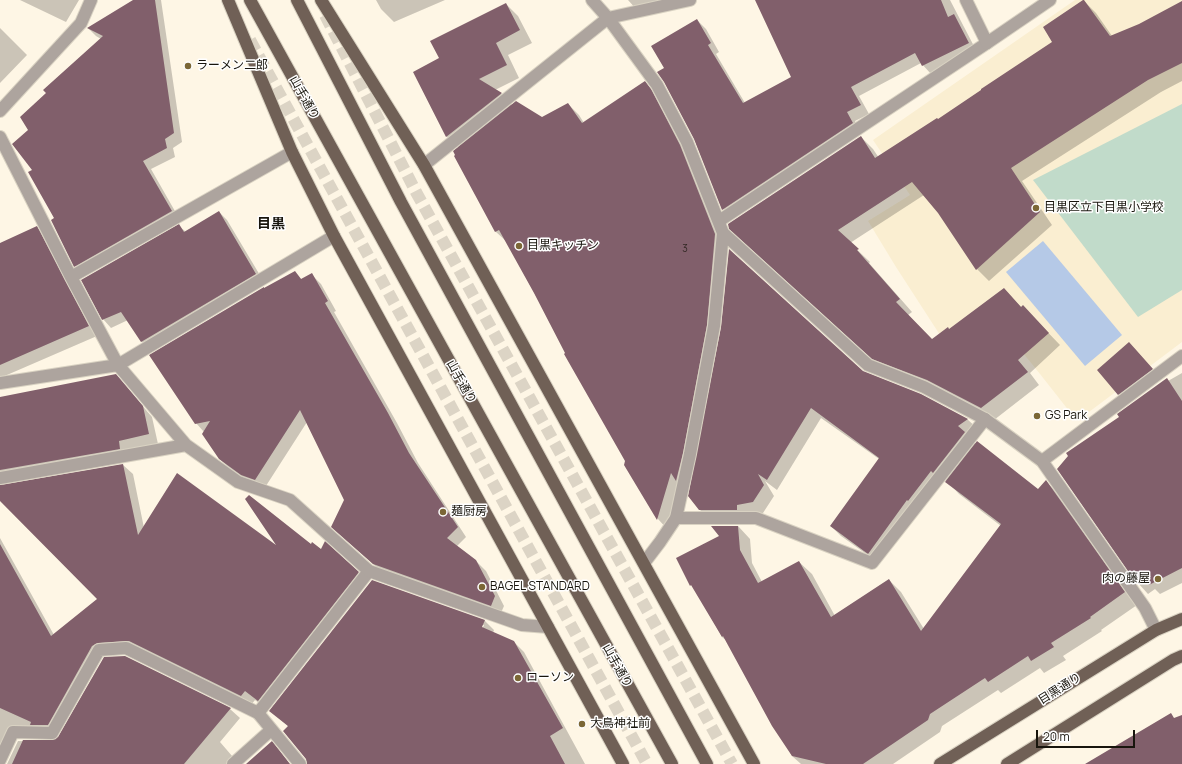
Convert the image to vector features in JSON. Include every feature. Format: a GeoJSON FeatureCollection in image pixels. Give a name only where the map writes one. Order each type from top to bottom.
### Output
{"type":"FeatureCollection","features":[{"type":"Feature","properties":{"kind":"main road"},"geometry":{"type":"LineString","coordinates":[[228,0],[292,152],[334,236],[624,764]]}},
{"type":"Feature","properties":{"kind":"main road","name":"山手通り"},"geometry":{"type":"LineString","coordinates":[[250,0],[672,764]]}},
{"type":"Feature","properties":{"kind":"main road"},"geometry":{"type":"LineString","coordinates":[[297,0],[401,202],[707,764]]}},
{"type":"Feature","properties":{"kind":"main road"},"geometry":{"type":"LineString","coordinates":[[321,0],[424,165],[754,764]]}},
{"type":"Feature","properties":{"kind":"main road","name":"目黒通り"},"geometry":{"type":"LineString","coordinates":[[940,764],[1156,630],[1182,619]]}},
{"type":"Feature","properties":{"kind":"main road"},"geometry":{"type":"LineString","coordinates":[[1007,764],[1166,664],[1182,656]]}},
{"type":"Feature","properties":{"kind":"street"},"geometry":{"type":"LineString","coordinates":[[0,111],[81,23],[91,0]]}},
{"type":"Feature","properties":{"kind":"street"},"geometry":{"type":"LineString","coordinates":[[592,0],[608,18],[657,85],[687,142],[723,233],[714,326],[690,454],[676,518],[644,563]]}},
{"type":"Feature","properties":{"kind":"street"},"geometry":{"type":"LineString","coordinates":[[424,165],[608,18],[690,0]]}},
{"type":"Feature","properties":{"kind":"street"},"geometry":{"type":"LineString","coordinates":[[966,0],[988,42]]}},
{"type":"Feature","properties":{"kind":"street"},"geometry":{"type":"LineString","coordinates":[[719,221],[1050,0]]}},
{"type":"Feature","properties":{"kind":"street"},"geometry":{"type":"LineString","coordinates":[[0,137],[71,277],[118,365],[186,445],[238,482],[290,500],[370,571],[522,625],[548,627]]}},
{"type":"Feature","properties":{"kind":"street"},"geometry":{"type":"LineString","coordinates":[[71,277],[292,152]]}},
{"type":"Feature","properties":{"kind":"street"},"geometry":{"type":"LineString","coordinates":[[723,233],[868,365],[924,387],[985,419],[1042,461],[1145,608],[1156,630]]}},
{"type":"Feature","properties":{"kind":"street"},"geometry":{"type":"LineString","coordinates":[[0,382],[118,365],[334,236]]}},
{"type":"Feature","properties":{"kind":"street"},"geometry":{"type":"LineString","coordinates":[[1042,461],[1182,356]]}},
{"type":"Feature","properties":{"kind":"street"},"geometry":{"type":"LineString","coordinates":[[676,518],[756,518],[872,563],[985,419]]}},
{"type":"Feature","properties":{"kind":"street"},"geometry":{"type":"LineString","coordinates":[[0,478],[186,445]]}},
{"type":"Feature","properties":{"kind":"street"},"geometry":{"type":"LineString","coordinates":[[258,714],[370,571]]}},
{"type":"Feature","properties":{"kind":"street"},"geometry":{"type":"LineString","coordinates":[[0,760],[13,732],[52,733],[99,650],[126,648],[258,714],[300,764]]}},
{"type":"Feature","properties":{"kind":"street"},"geometry":{"type":"LineString","coordinates":[[232,764],[271,730]]}},
{"type":"Feature","properties":{"kind":"shaded area","name":"目黒区立下目黒小学校"},"geometry":{"type":"Polygon","coordinates":[[[1075,0],[1182,0],[1182,342],[1077,421],[984,305],[940,335],[868,221],[910,195],[873,140],[1075,0]]]}},
{"type":"Feature","properties":{"kind":"green space"},"geometry":{"type":"Polygon","coordinates":[[[1182,104],[1182,290],[1138,317],[1033,180],[1182,104]]]}},
{"type":"Feature","properties":{"kind":"water"},"geometry":{"type":"Polygon","coordinates":[[[1043,241],[1122,335],[1085,366],[1006,272],[1043,241]]]}},
{"type":"Feature","properties":{"kind":"building"},"geometry":{"type":"Polygon","coordinates":[[[133,0],[155,0],[174,133],[165,139],[167,148],[143,161],[172,211],[74,267],[51,220],[54,218],[28,172],[32,170],[12,144],[28,130],[20,117],[46,93],[43,90],[103,36],[87,28],[133,0]]]}},
{"type":"Feature","properties":{"kind":"building"},"geometry":{"type":"Polygon","coordinates":[[[755,0],[941,0],[948,17],[954,14],[969,43],[922,66],[915,53],[851,87],[861,105],[847,112],[853,123],[722,210],[694,139],[664,82],[657,72],[664,68],[651,46],[697,19],[711,43],[708,45],[743,103],[791,77],[755,0]]]}},
{"type":"Feature","properties":{"kind":"building"},"geometry":{"type":"Polygon","coordinates":[[[1083,0],[1110,36],[1139,24],[1182,1],[1182,63],[1148,80],[1011,168],[1040,212],[976,270],[938,213],[912,182],[838,230],[859,249],[857,250],[900,299],[896,302],[932,339],[948,327],[949,329],[1004,288],[1021,307],[1023,305],[1049,333],[1018,360],[1028,372],[981,408],[927,380],[872,359],[729,229],[728,224],[861,136],[875,158],[937,118],[938,119],[1052,42],[1043,27],[1083,0]]]}},
{"type":"Feature","properties":{"kind":"building"},"geometry":{"type":"Polygon","coordinates":[[[506,3],[520,30],[496,43],[507,65],[479,79],[502,93],[446,137],[413,72],[439,58],[430,41],[506,3]]]}},
{"type":"Feature","properties":{"kind":"building"},"geometry":{"type":"Polygon","coordinates":[[[645,81],[651,89],[680,145],[715,234],[707,325],[683,453],[676,481],[671,473],[657,520],[624,465],[625,461],[564,354],[565,353],[534,293],[499,230],[495,232],[454,156],[453,151],[516,101],[542,117],[568,103],[582,123],[645,81]]]}},
{"type":"Feature","properties":{"kind":"building"},"geometry":{"type":"Polygon","coordinates":[[[219,211],[256,274],[141,342],[121,312],[102,320],[81,280],[179,224],[184,232],[219,211]]]}},
{"type":"Feature","properties":{"kind":"building"},"geometry":{"type":"Polygon","coordinates":[[[37,226],[89,326],[0,365],[0,243],[37,226]]]}},
{"type":"Feature","properties":{"kind":"building"},"geometry":{"type":"Polygon","coordinates":[[[729,249],[863,371],[921,394],[968,419],[958,426],[965,432],[933,473],[931,471],[908,501],[907,500],[868,554],[830,526],[879,458],[811,408],[767,480],[758,474],[764,485],[753,502],[737,505],[737,510],[699,510],[688,496],[721,327],[729,249]]]}},
{"type":"Feature","properties":{"kind":"building"},"geometry":{"type":"Polygon","coordinates":[[[295,271],[301,279],[312,273],[328,301],[325,303],[388,413],[409,453],[458,527],[447,538],[476,560],[495,596],[491,606],[373,564],[331,527],[344,500],[300,410],[255,480],[241,475],[219,459],[202,434],[210,421],[195,424],[149,355],[264,287],[295,271]]]}},
{"type":"Feature","properties":{"kind":"building"},"geometry":{"type":"Polygon","coordinates":[[[1129,342],[1153,369],[1118,395],[1097,370],[1129,342]]]}},
{"type":"Feature","properties":{"kind":"building"},"geometry":{"type":"Polygon","coordinates":[[[116,374],[143,406],[149,434],[119,441],[120,449],[0,470],[0,397],[116,374]]]}},
{"type":"Feature","properties":{"kind":"building"},"geometry":{"type":"Polygon","coordinates":[[[1167,378],[1182,401],[1182,568],[1149,585],[1145,579],[1137,584],[1057,469],[1068,456],[1066,453],[1119,417],[1117,414],[1167,378]]]}},
{"type":"Feature","properties":{"kind":"building"},"geometry":{"type":"Polygon","coordinates":[[[977,441],[1038,489],[1046,480],[1125,592],[1090,617],[1091,618],[1051,643],[1054,647],[1031,661],[1028,656],[988,682],[985,678],[930,714],[928,720],[863,764],[826,764],[792,756],[772,726],[723,636],[722,637],[691,585],[690,586],[676,558],[719,536],[711,526],[738,526],[740,550],[758,583],[799,561],[831,617],[889,579],[921,631],[1001,524],[945,482],[977,441]]]}},
{"type":"Feature","properties":{"kind":"building"},"geometry":{"type":"Polygon","coordinates":[[[123,464],[138,535],[177,473],[276,545],[245,499],[249,495],[311,544],[312,542],[321,549],[325,541],[359,572],[258,701],[245,691],[241,696],[129,641],[98,643],[92,646],[48,725],[30,725],[31,722],[0,708],[0,544],[51,636],[97,599],[0,501],[0,485],[123,464]]]}},
{"type":"Feature","properties":{"kind":"building"},"geometry":{"type":"Polygon","coordinates":[[[372,580],[485,620],[482,627],[514,641],[563,728],[550,736],[565,764],[307,764],[306,759],[283,731],[288,726],[269,711],[372,580]]]}},
{"type":"Feature","properties":{"kind":"building"},"geometry":{"type":"Polygon","coordinates":[[[125,656],[231,708],[184,764],[12,764],[23,740],[52,740],[58,737],[104,657],[125,656]]]}},
{"type":"Feature","properties":{"kind":"building"},"geometry":{"type":"Polygon","coordinates":[[[1171,713],[1174,718],[1182,715],[1182,764],[1085,764],[1171,713]]]}},
{"type":"Feature","properties":{"kind":"building"},"geometry":{"type":"Polygon","coordinates":[[[272,741],[290,764],[246,764],[272,741]]]}},
{"type":"Feature","properties":{"kind":"tunnel"},"geometry":{"type":"LineString","coordinates":[[325,15],[416,192],[732,764]]}},
{"type":"Feature","properties":{"kind":"tunnel"},"geometry":{"type":"LineString","coordinates":[[250,40],[647,764]]}},
{"type":"Feature","properties":{"kind":"place","name":"ラーメン二郎"},"geometry":{"type":"Point","coordinates":[188,66]}},
{"type":"Feature","properties":{"kind":"place","name":"目黒区立下目黒小学校"},"geometry":{"type":"Point","coordinates":[1036,208]}},
{"type":"Feature","properties":{"kind":"place","name":"目黒キッチン"},"geometry":{"type":"Point","coordinates":[519,246]}},
{"type":"Feature","properties":{"kind":"place","name":"GS Park"},"geometry":{"type":"Point","coordinates":[1037,416]}},
{"type":"Feature","properties":{"kind":"place","name":"麺厨房"},"geometry":{"type":"Point","coordinates":[443,512]}},
{"type":"Feature","properties":{"kind":"place","name":"肉の藤屋"},"geometry":{"type":"Point","coordinates":[1158,579]}},
{"type":"Feature","properties":{"kind":"place","name":"BAGEL STANDARD"},"geometry":{"type":"Point","coordinates":[482,587]}},
{"type":"Feature","properties":{"kind":"place","name":"ローソン"},"geometry":{"type":"Point","coordinates":[518,678]}},
{"type":"Feature","properties":{"kind":"place","name":"大鳥神社前"},"geometry":{"type":"Point","coordinates":[582,724]}},
{"type":"Feature","properties":{"kind":"district","name":"目黒"},"geometry":{"type":"Point","coordinates":[271,224]}}]}
